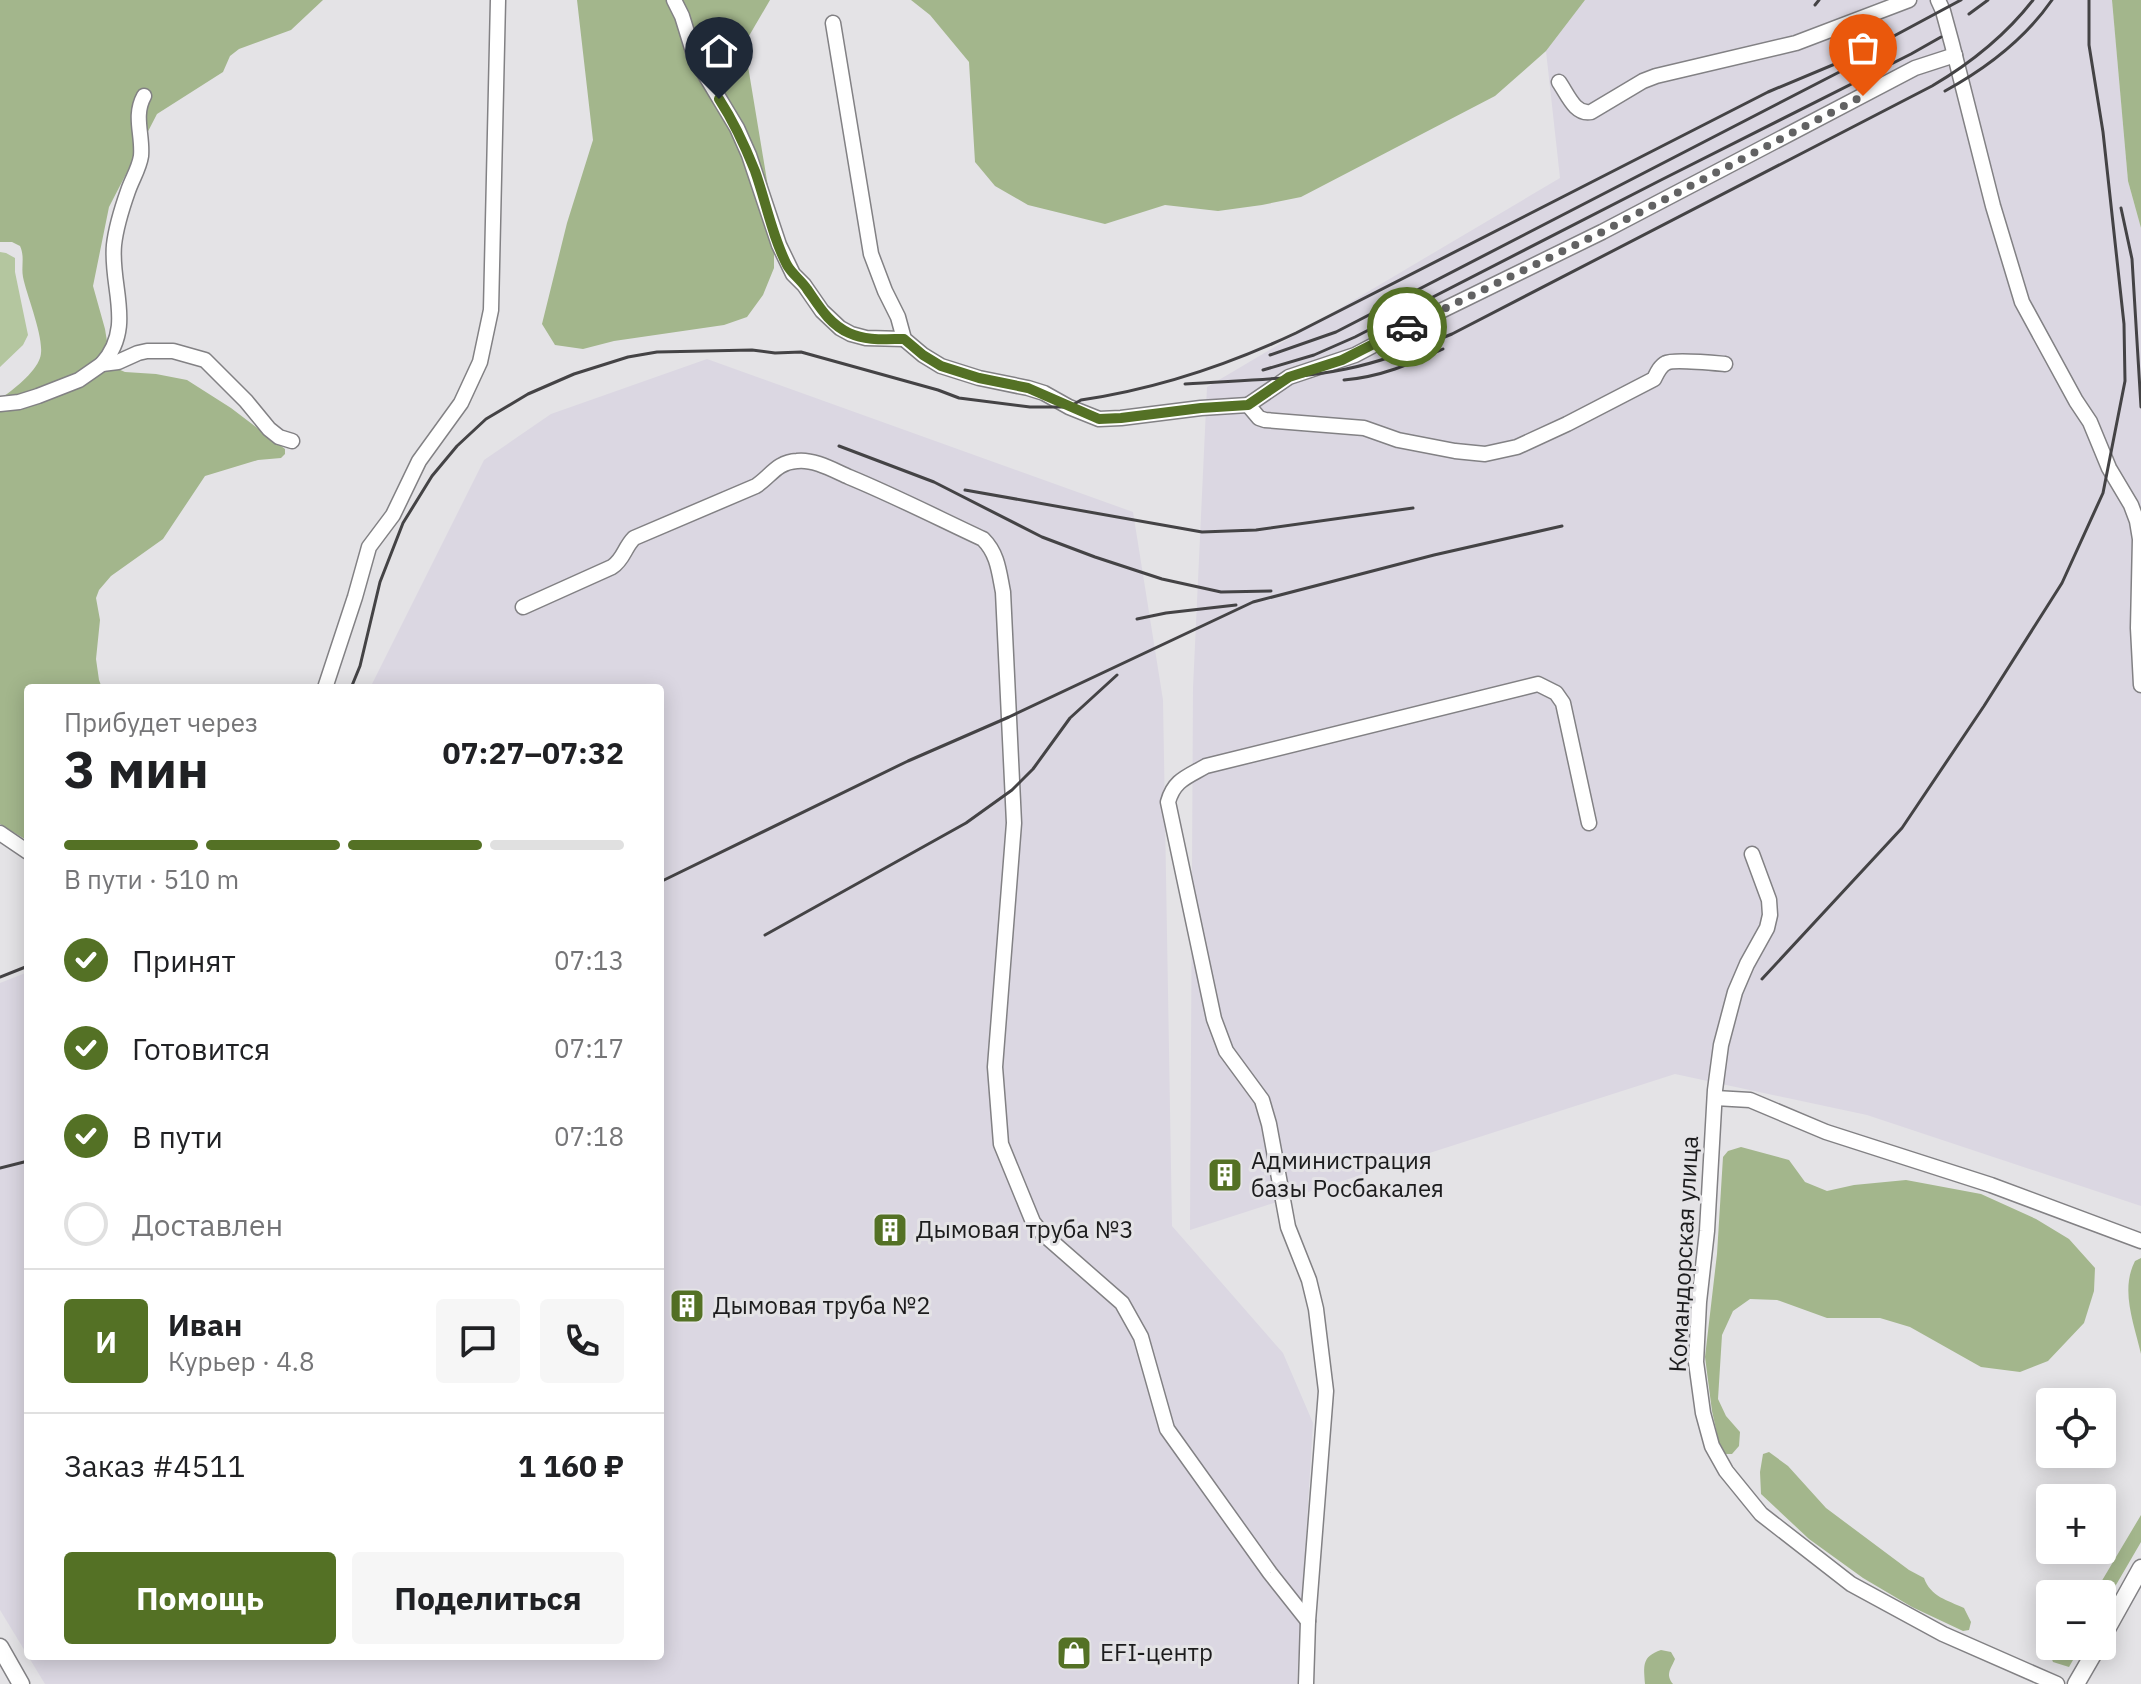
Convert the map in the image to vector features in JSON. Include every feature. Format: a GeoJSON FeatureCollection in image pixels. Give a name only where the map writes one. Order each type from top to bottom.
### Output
{"type":"FeatureCollection","features":[{"type":"Feature","properties":{"kind":"main road"},"geometry":{"type":"LineString","coordinates":[[2116,1613],[2141,1568]]}},
{"type":"Feature","properties":{"kind":"main road"},"geometry":{"type":"LineString","coordinates":[[0,1647],[21,1684]]}},
{"type":"Feature","properties":{"kind":"main road"},"geometry":{"type":"LineString","coordinates":[[2076,1684],[2090,1660]]}},
{"type":"Feature","properties":{"kind":"street"},"geometry":{"type":"LineString","coordinates":[[326,684],[369,547],[393,515],[419,461],[461,403],[480,362],[491,310],[498,0]]}},
{"type":"Feature","properties":{"kind":"street"},"geometry":{"type":"LineString","coordinates":[[674,0],[695,58],[737,128],[779,245],[793,274],[822,311],[840,328],[866,338],[904,339]]}},
{"type":"Feature","properties":{"kind":"street"},"geometry":{"type":"LineString","coordinates":[[1559,82],[1579,111],[1591,112],[1656,76],[1796,43],[1909,0]]}},
{"type":"Feature","properties":{"kind":"street"},"geometry":{"type":"LineString","coordinates":[[1938,0],[2022,302],[2090,422],[2109,468],[2137,521],[2140,539],[2138,628],[2141,685]]}},
{"type":"Feature","properties":{"kind":"street"},"geometry":{"type":"LineString","coordinates":[[833,23],[871,254],[904,339],[941,366],[1028,388],[1099,419],[1248,405],[1289,377],[1355,355],[1602,232],[1915,68],[1955,55]]}},
{"type":"Feature","properties":{"kind":"street"},"geometry":{"type":"LineString","coordinates":[[0,404],[19,402],[79,380],[102,364],[110,354],[119,329],[114,247],[128,190],[139,166],[138,108],[144,96]]}},
{"type":"Feature","properties":{"kind":"street"},"geometry":{"type":"LineString","coordinates":[[102,364],[118,362],[147,351],[173,351],[205,360],[269,429],[279,437],[292,441]]}},
{"type":"Feature","properties":{"kind":"street"},"geometry":{"type":"LineString","coordinates":[[1248,405],[1259,418],[1265,420],[1364,428],[1398,440],[1485,454],[1517,447],[1590,412],[1654,379],[1667,362],[1725,364]]}},
{"type":"Feature","properties":{"kind":"street"},"geometry":{"type":"LineString","coordinates":[[523,607],[612,567],[620,561],[634,538],[756,486],[773,469],[800,460],[822,465],[896,497],[983,539],[990,546],[996,556],[1003,592],[1014,823],[995,1067],[1001,1144],[1033,1222],[1127,1309],[1141,1337],[1167,1429],[1308,1621]]}},
{"type":"Feature","properties":{"kind":"street"},"geometry":{"type":"LineString","coordinates":[[1306,1684],[1326,1391],[1316,1309],[1309,1280],[1288,1227],[1262,1100],[1226,1051],[1214,1019],[1168,802],[1171,790],[1206,766],[1538,684],[1556,693],[1563,703],[1589,823]]}},
{"type":"Feature","properties":{"kind":"street"},"geometry":{"type":"LineString","coordinates":[[0,833],[24,849]]}},
{"type":"Feature","properties":{"kind":"street","name":"Командорская улица"},"geometry":{"type":"LineString","coordinates":[[1752,854],[1769,900],[1770,915],[1767,928],[1735,992],[1721,1045],[1715,1098],[1696,1362],[1703,1413],[1712,1446],[1726,1471],[1761,1514],[1851,1584],[1943,1634],[2057,1684]]}},
{"type":"Feature","properties":{"kind":"street"},"geometry":{"type":"LineString","coordinates":[[1715,1098],[1750,1100],[1826,1132],[1991,1185],[2141,1241]]}},
{"type":"Feature","properties":{"kind":"shaded area"},"geometry":{"type":"Polygon","coordinates":[[[1585,0],[2112,0],[2128,181],[2141,228],[2141,1206],[1867,1115],[1675,1074],[1190,1230],[1193,688],[1207,387],[1560,178],[1546,51],[1585,0]]]}},
{"type":"Feature","properties":{"kind":"shaded area"},"geometry":{"type":"Polygon","coordinates":[[[707,359],[1133,512],[1163,700],[1172,1226],[1283,1353],[1313,1423],[1297,1684],[45,1684],[30,1660],[664,1660],[664,684],[372,684],[484,460],[551,414],[707,359]]]}},
{"type":"Feature","properties":{"kind":"shaded area"},"geometry":{"type":"Polygon","coordinates":[[[24,974],[24,1649],[0,1610],[0,983],[24,974]]]}},
{"type":"Feature","properties":{"kind":"green space"},"geometry":{"type":"Polygon","coordinates":[[[0,0],[323,0],[291,30],[239,49],[230,56],[223,72],[157,114],[109,207],[93,286],[111,366],[125,372],[187,380],[231,408],[285,449],[285,454],[281,458],[258,460],[205,476],[163,539],[111,576],[99,590],[96,598],[100,620],[96,659],[100,684],[24,684],[24,839],[0,824],[0,399],[33,369],[41,350],[23,277],[20,246],[0,242],[0,0]]]}},
{"type":"Feature","properties":{"kind":"green space"},"geometry":{"type":"Polygon","coordinates":[[[577,0],[770,0],[745,48],[774,223],[774,268],[763,295],[747,317],[724,325],[614,341],[583,349],[555,345],[542,324],[567,223],[593,140],[577,0]]]}},
{"type":"Feature","properties":{"kind":"green space"},"geometry":{"type":"Polygon","coordinates":[[[911,0],[1585,0],[1546,51],[1495,96],[1301,197],[1218,211],[1165,205],[1105,224],[1028,205],[995,186],[975,162],[969,62],[930,15],[911,0]]]}},
{"type":"Feature","properties":{"kind":"green space"},"geometry":{"type":"Polygon","coordinates":[[[2112,0],[2141,0],[2141,228],[2128,181],[2112,0]]]}},
{"type":"Feature","properties":{"kind":"green space"},"geometry":{"type":"Polygon","coordinates":[[[0,252],[15,258],[28,335],[23,345],[0,367],[0,252]]]}},
{"type":"Feature","properties":{"kind":"green space"},"geometry":{"type":"Polygon","coordinates":[[[1741,1147],[1789,1160],[1805,1182],[1827,1191],[1906,1180],[1981,1194],[2036,1219],[2069,1239],[2095,1268],[2094,1291],[2084,1323],[2048,1361],[2020,1372],[1981,1367],[1910,1327],[1880,1318],[1827,1318],[1777,1300],[1750,1299],[1733,1311],[1722,1335],[1718,1399],[1726,1416],[1740,1432],[1739,1446],[1732,1454],[1724,1454],[1712,1411],[1705,1357],[1717,1254],[1723,1157],[1728,1151],[1741,1147]]]}},
{"type":"Feature","properties":{"kind":"green space"},"geometry":{"type":"Polygon","coordinates":[[[2141,1258],[2141,1354],[2128,1295],[2131,1272],[2135,1261],[2141,1258]]]}},
{"type":"Feature","properties":{"kind":"green space"},"geometry":{"type":"Polygon","coordinates":[[[1769,1452],[1788,1466],[1826,1508],[1924,1578],[1935,1594],[1964,1608],[1971,1622],[1969,1630],[1963,1631],[1912,1607],[1863,1578],[1809,1539],[1761,1494],[1763,1454],[1769,1452]]]}},
{"type":"Feature","properties":{"kind":"green space"},"geometry":{"type":"Polygon","coordinates":[[[2141,1515],[2141,1542],[2116,1585],[2116,1580],[2102,1580],[2112,1564],[2116,1564],[2116,1557],[2141,1515]]]}},
{"type":"Feature","properties":{"kind":"green space"},"geometry":{"type":"Polygon","coordinates":[[[1661,1650],[1671,1652],[1675,1659],[1669,1674],[1673,1684],[1645,1684],[1647,1659],[1661,1650]]]}},
{"type":"Feature","properties":{"kind":"green space"},"geometry":{"type":"Polygon","coordinates":[[[2052,1660],[2073,1660],[2069,1667],[2052,1660]]]}},
{"type":"Feature","properties":{"kind":"railway"},"geometry":{"type":"LineString","coordinates":[[1815,5],[1819,0]]}},
{"type":"Feature","properties":{"kind":"railway"},"geometry":{"type":"LineString","coordinates":[[353,684],[360,666],[380,582],[403,523],[432,476],[457,446],[486,419],[528,394],[574,374],[628,357],[657,352],[801,352],[959,398],[1030,407],[1069,407],[1081,400],[1164,382],[1218,365],[1296,333],[1768,92],[1866,51],[1961,0]]}},
{"type":"Feature","properties":{"kind":"railway"},"geometry":{"type":"LineString","coordinates":[[1969,14],[1988,0]]}},
{"type":"Feature","properties":{"kind":"railway"},"geometry":{"type":"LineString","coordinates":[[1185,384],[1326,373],[1386,359],[1452,334],[1932,86],[1987,48],[2033,0]]}},
{"type":"Feature","properties":{"kind":"railway"},"geometry":{"type":"LineString","coordinates":[[1945,91],[2004,52],[2052,0]]}},
{"type":"Feature","properties":{"kind":"railway"},"geometry":{"type":"LineString","coordinates":[[1762,979],[1902,828],[2062,583],[2103,493],[2125,381],[2124,324],[2103,132],[2089,45],[2089,0]]}},
{"type":"Feature","properties":{"kind":"railway"},"geometry":{"type":"LineString","coordinates":[[1263,370],[1314,355],[1355,337],[1941,37]]}},
{"type":"Feature","properties":{"kind":"railway"},"geometry":{"type":"LineString","coordinates":[[1270,355],[1336,332],[1849,67]]}},
{"type":"Feature","properties":{"kind":"railway"},"geometry":{"type":"LineString","coordinates":[[2121,208],[2132,259],[2141,407]]}},
{"type":"Feature","properties":{"kind":"railway"},"geometry":{"type":"LineString","coordinates":[[1344,380],[1395,369],[1443,349]]}},
{"type":"Feature","properties":{"kind":"railway"},"geometry":{"type":"LineString","coordinates":[[839,446],[934,482],[1042,537],[1095,557],[1162,579],[1221,592],[1271,591]]}},
{"type":"Feature","properties":{"kind":"railway"},"geometry":{"type":"LineString","coordinates":[[965,490],[1202,532],[1256,530],[1413,508]]}},
{"type":"Feature","properties":{"kind":"railway"},"geometry":{"type":"LineString","coordinates":[[664,880],[908,761],[1253,602],[1434,555],[1562,526]]}},
{"type":"Feature","properties":{"kind":"railway"},"geometry":{"type":"LineString","coordinates":[[1137,619],[1236,605]]}},
{"type":"Feature","properties":{"kind":"railway"},"geometry":{"type":"LineString","coordinates":[[765,935],[966,823],[1012,790],[1033,769],[1070,718],[1117,675]]}},
{"type":"Feature","properties":{"kind":"railway"},"geometry":{"type":"LineString","coordinates":[[0,977],[24,968]]}},
{"type":"Feature","properties":{"kind":"railway"},"geometry":{"type":"LineString","coordinates":[[0,1168],[24,1162]]}},
{"type":"Feature","properties":{"kind":"way so far"},"geometry":{"type":"LineString","coordinates":[[1407,327],[1602,232],[1863,96]]}},
{"type":"Feature","properties":{"kind":"place","name":"Администрация базы Росбакалея"},"geometry":{"type":"Point","coordinates":[1225,1175]}},
{"type":"Feature","properties":{"kind":"place","name":"Дымовая труба №3"},"geometry":{"type":"Point","coordinates":[890,1230]}},
{"type":"Feature","properties":{"kind":"place","name":"Дымовая труба №2"},"geometry":{"type":"Point","coordinates":[687,1306]}},
{"type":"Feature","properties":{"kind":"place","name":"EFI-центр"},"geometry":{"type":"Point","coordinates":[1074,1653]}},
{"type":"Feature","properties":{"kind":"route"},"geometry":{"type":"LineString","coordinates":[[719,99],[749,155],[788,267],[831,321],[860,337],[904,339],[941,366],[1044,393],[1099,419],[1248,405],[1289,377],[1342,360],[1407,327]]}}]}
